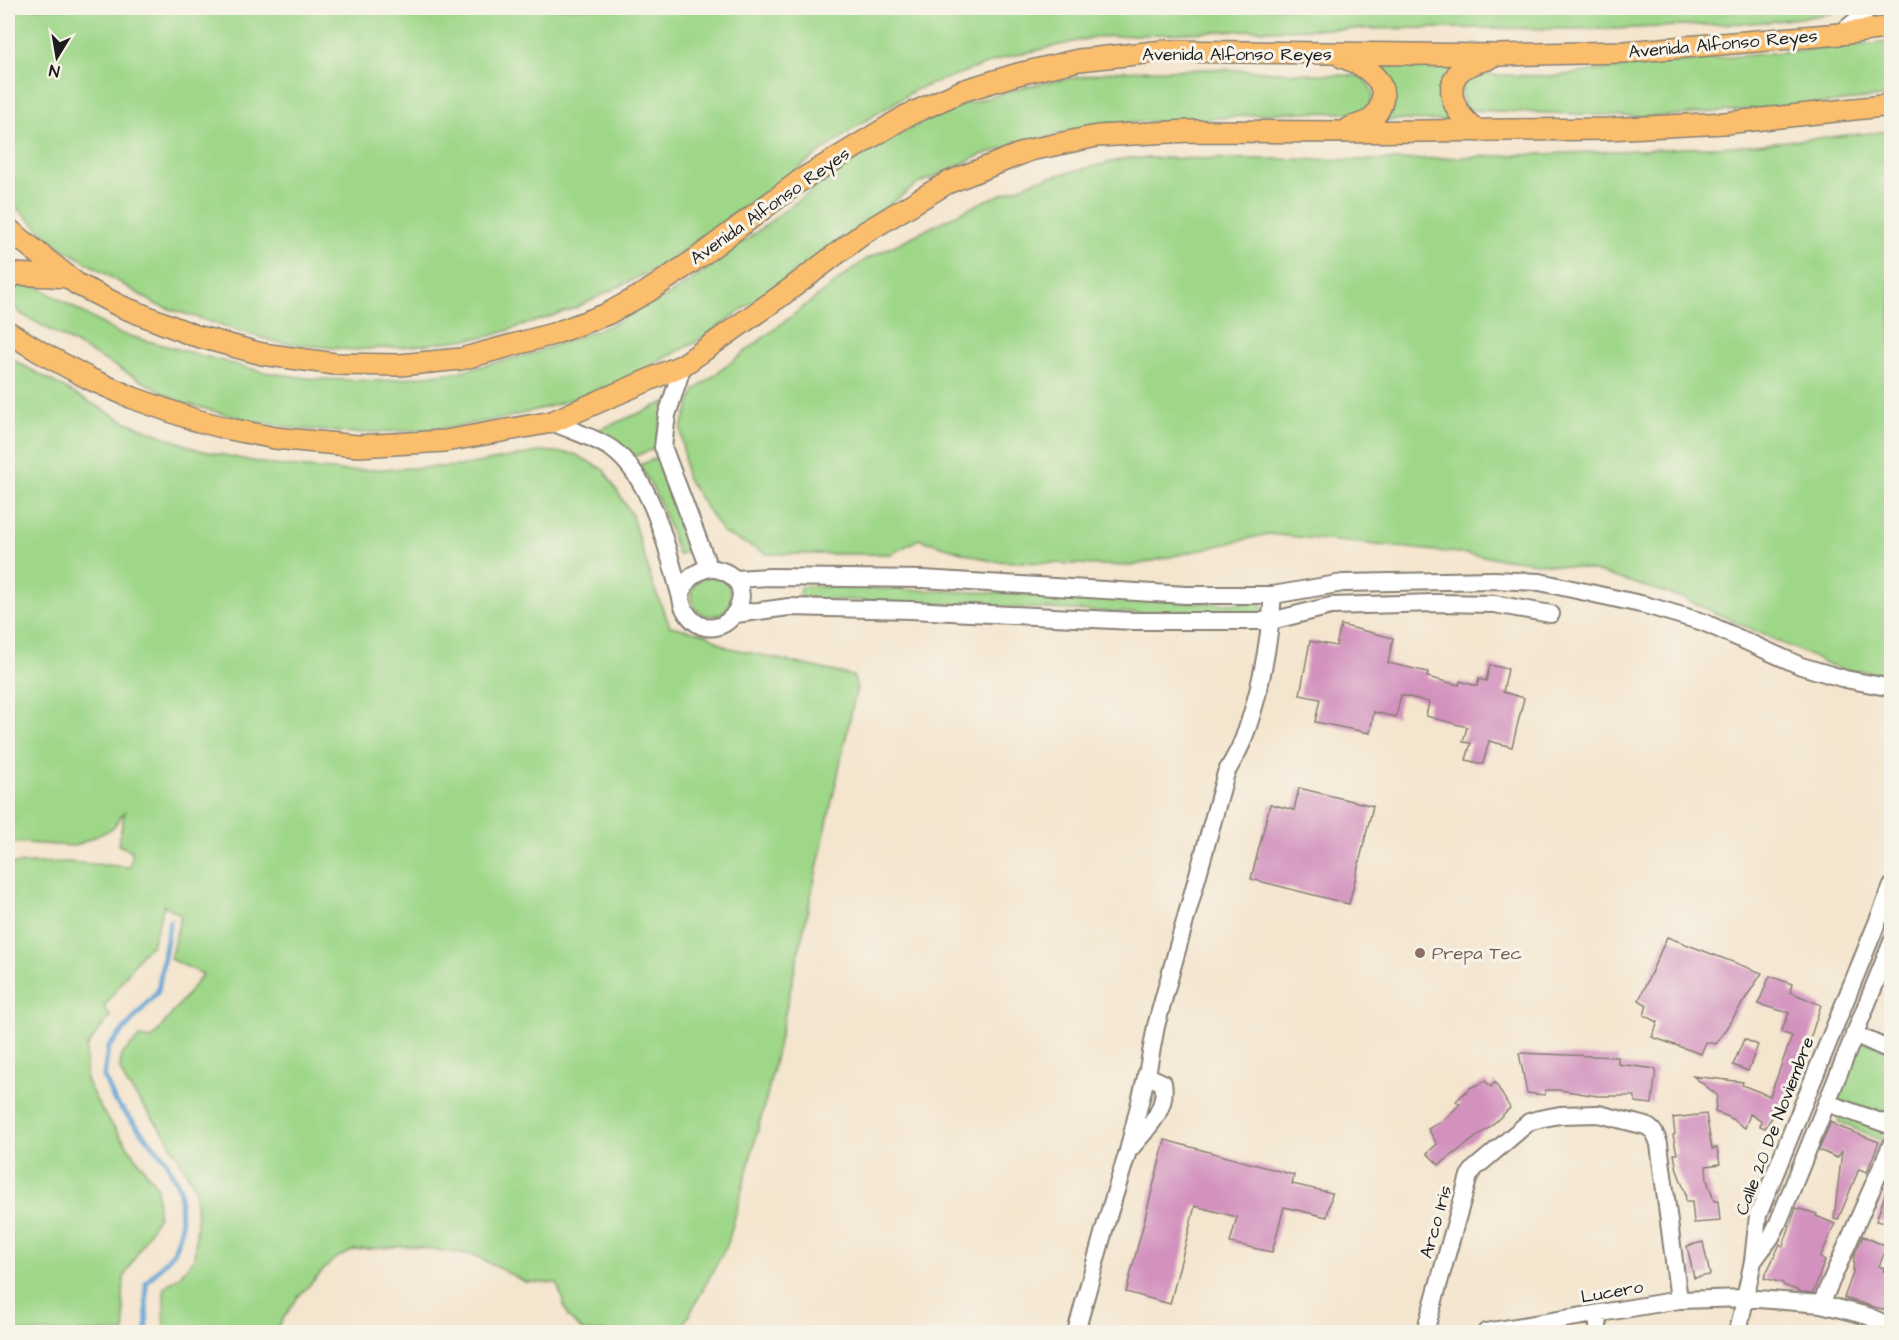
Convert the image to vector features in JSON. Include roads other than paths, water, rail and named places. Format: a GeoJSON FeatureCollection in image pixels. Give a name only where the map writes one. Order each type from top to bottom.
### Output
{"type":"FeatureCollection","features":[{"type":"Feature","properties":{"kind":"main road","name":"Avenida Alfonso Reyes"},"geometry":{"type":"LineString","coordinates":[[8,230],[68,277],[130,310],[193,335],[262,354],[335,363],[399,365],[461,359],[553,334],[627,304],[699,257],[801,180],[906,116],[962,91],[1017,74],[1079,60],[1164,51],[1497,56],[1625,52],[1840,34],[1892,27]]}},
{"type":"Feature","properties":{"kind":"main road"},"geometry":{"type":"LineString","coordinates":[[1332,54],[1367,69],[1379,83],[1383,92],[1382,103],[1371,120],[1338,132]]}},
{"type":"Feature","properties":{"kind":"main road"},"geometry":{"type":"LineString","coordinates":[[1477,131],[1458,113],[1454,102],[1454,82],[1459,72],[1469,65],[1497,56]]}},
{"type":"Feature","properties":{"kind":"main road"},"geometry":{"type":"LineString","coordinates":[[8,332],[90,379],[133,398],[195,420],[230,429],[275,438],[358,446],[445,441],[552,422],[683,365],[789,290],[864,233],[947,183],[1030,150],[1097,136],[1190,131],[1607,129],[1725,123],[1892,105]]}},
{"type":"Feature","properties":{"kind":"main road"},"geometry":{"type":"LineString","coordinates":[[8,280],[15,274],[68,277]]}},
{"type":"Feature","properties":{"kind":"street"},"geometry":{"type":"LineString","coordinates":[[1840,34],[1868,8]]}},
{"type":"Feature","properties":{"kind":"street"},"geometry":{"type":"LineString","coordinates":[[683,365],[667,415],[663,447],[709,568]]}},
{"type":"Feature","properties":{"kind":"street"},"geometry":{"type":"LineString","coordinates":[[552,422],[612,449],[627,464],[654,507],[684,609],[689,618],[708,627],[728,622],[736,614],[740,604],[740,593],[735,579]]}},
{"type":"Feature","properties":{"kind":"street"},"geometry":{"type":"LineString","coordinates":[[681,598],[683,588],[689,578],[698,571],[709,568],[719,569],[735,579],[770,577],[923,579],[1186,595],[1273,595],[1343,583],[1494,580],[1540,582],[1645,604],[1703,622],[1801,666],[1845,679],[1892,688]]}},
{"type":"Feature","properties":{"kind":"street"},"geometry":{"type":"LineString","coordinates":[[1494,580],[1494,604]]}},
{"type":"Feature","properties":{"kind":"street"},"geometry":{"type":"LineString","coordinates":[[1077,1332],[1128,1151],[1156,1026],[1226,773],[1243,742],[1262,683],[1273,595]]}},
{"type":"Feature","properties":{"kind":"street"},"geometry":{"type":"LineString","coordinates":[[736,614],[789,607],[911,610],[1133,621],[1271,621],[1331,606],[1436,603],[1494,604],[1551,614]]}},
{"type":"Feature","properties":{"kind":"street","name":"Calle 20 De Noviembre"},"geometry":{"type":"LineString","coordinates":[[1753,1261],[1758,1215],[1892,886]]}},
{"type":"Feature","properties":{"kind":"street","name":"Calle 20 De Noviembre"},"geometry":{"type":"LineString","coordinates":[[1753,1261],[1771,1237],[1778,1223],[1892,942]]}},
{"type":"Feature","properties":{"kind":"street"},"geometry":{"type":"LineString","coordinates":[[1854,1034],[1892,1051]]}},
{"type":"Feature","properties":{"kind":"street"},"geometry":{"type":"LineString","coordinates":[[1128,1151],[1163,1105],[1165,1092],[1163,1083],[1147,1072]]}},
{"type":"Feature","properties":{"kind":"street"},"geometry":{"type":"LineString","coordinates":[[1827,1103],[1892,1126]]}},
{"type":"Feature","properties":{"kind":"street","name":"Arco Iris"},"geometry":{"type":"LineString","coordinates":[[1425,1332],[1469,1176],[1474,1169],[1529,1122],[1560,1115],[1599,1114],[1646,1126],[1655,1134],[1659,1144],[1678,1300]]}},
{"type":"Feature","properties":{"kind":"street"},"geometry":{"type":"LineString","coordinates":[[1821,1304],[1892,1143]]}},
{"type":"Feature","properties":{"kind":"street"},"geometry":{"type":"LineString","coordinates":[[1738,1332],[1753,1261]]}},
{"type":"Feature","properties":{"kind":"street","name":"Lucero"},"geometry":{"type":"LineString","coordinates":[[1486,1332],[1678,1300],[1745,1298],[1821,1304],[1868,1317],[1885,1327]]}},
{"type":"Feature","properties":{"kind":"street"},"geometry":{"type":"LineString","coordinates":[[1598,1315],[1598,1332]]}},
{"type":"Feature","properties":{"kind":"waterway"},"geometry":{"type":"LineString","coordinates":[[147,1332],[146,1283],[174,1252],[181,1231],[180,1189],[165,1159],[114,1100],[104,1076],[108,1048],[158,991],[170,921]]}},
{"type":"Feature","properties":{"kind":"place","name":"Prepa Tec"},"geometry":{"type":"Point","coordinates":[1420,953]}}]}
